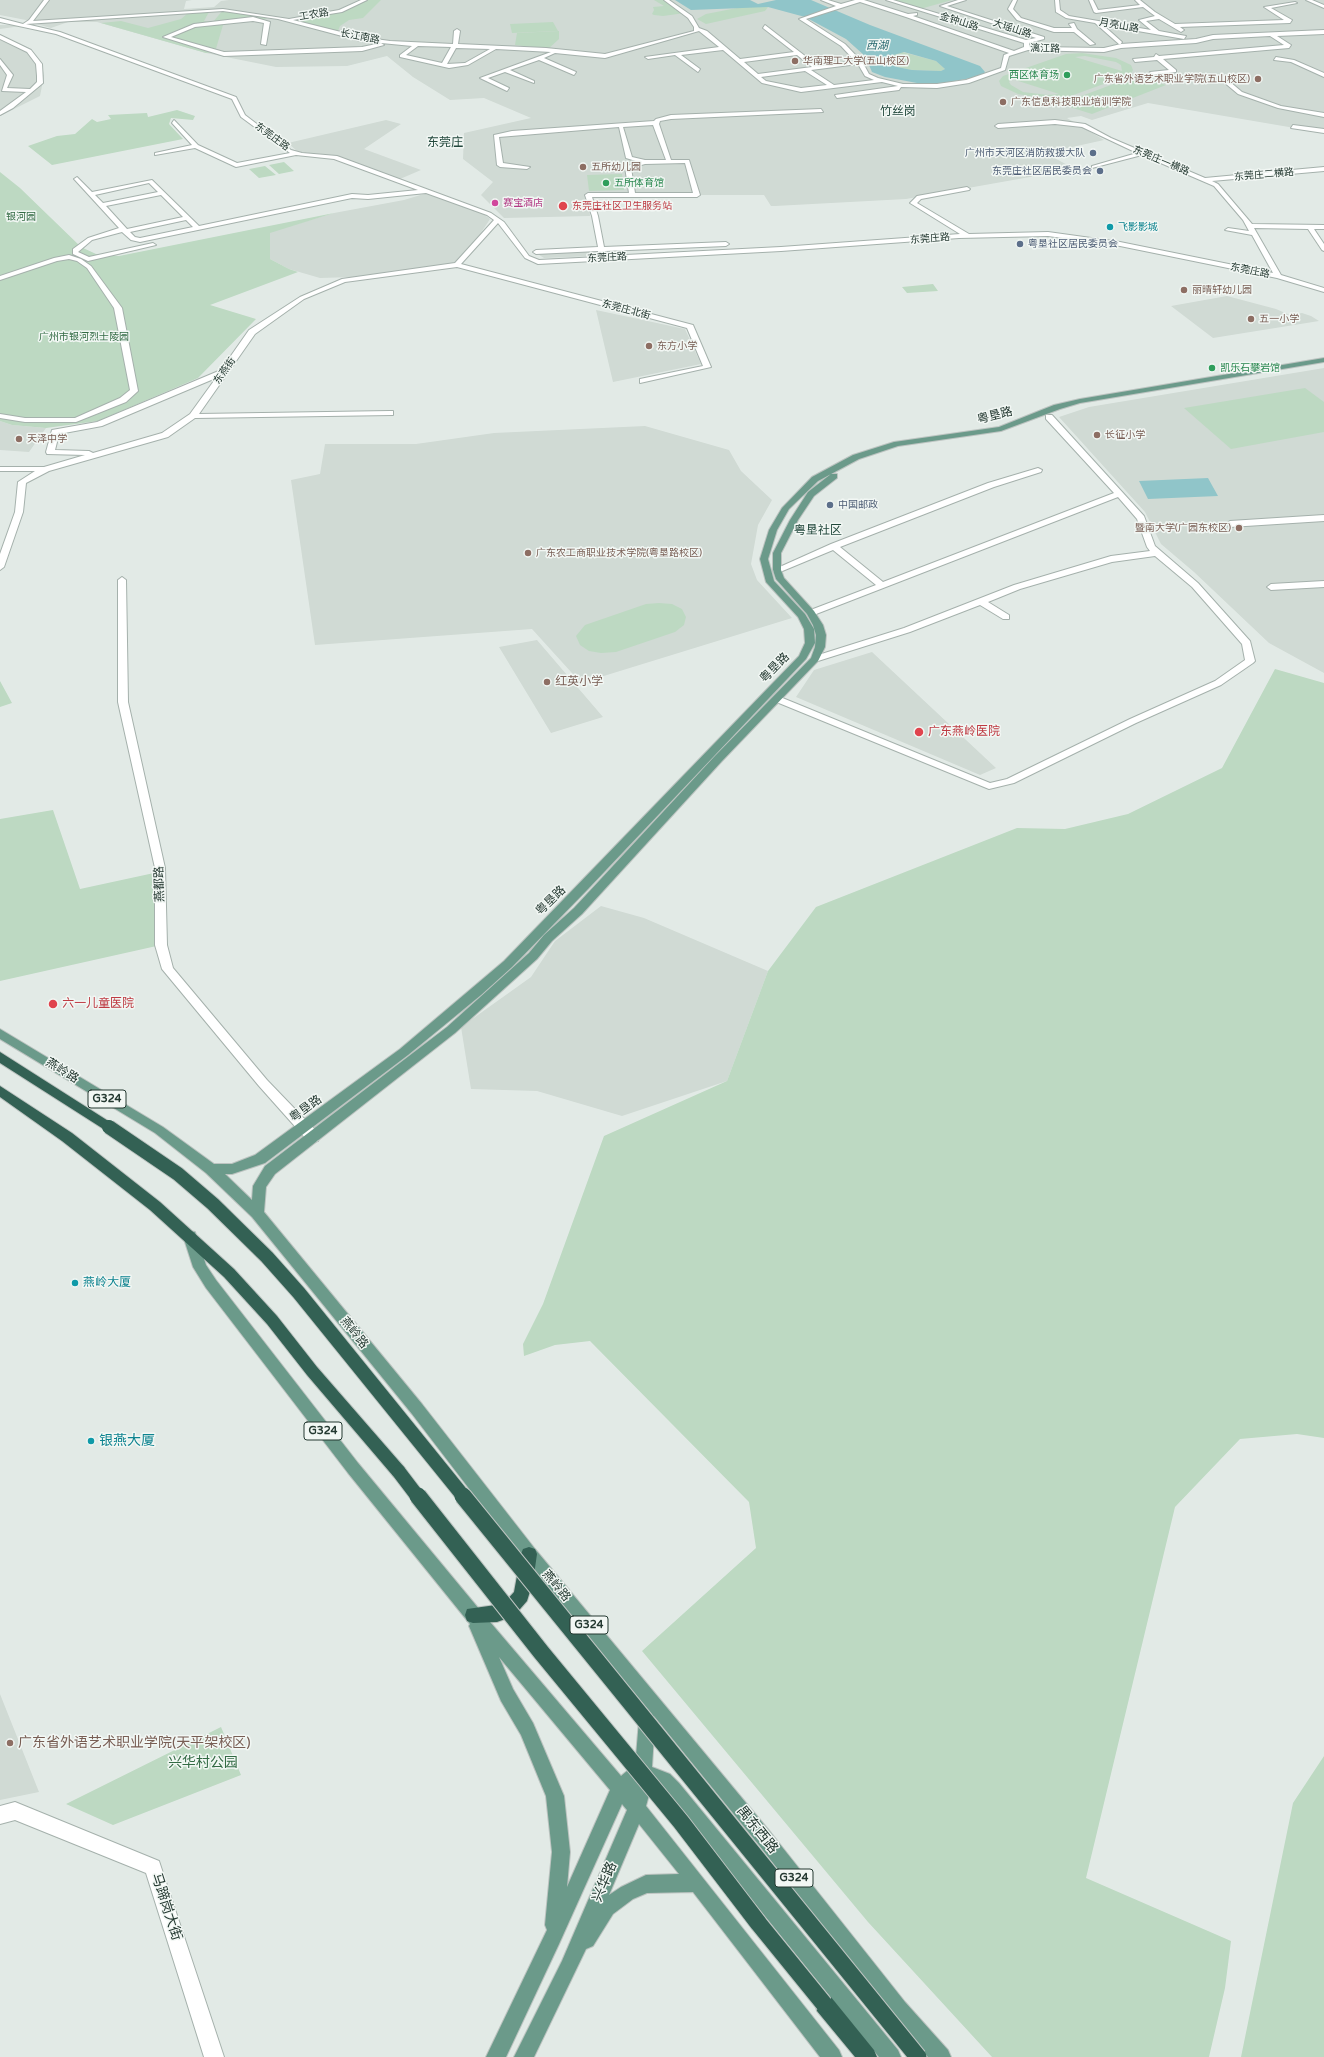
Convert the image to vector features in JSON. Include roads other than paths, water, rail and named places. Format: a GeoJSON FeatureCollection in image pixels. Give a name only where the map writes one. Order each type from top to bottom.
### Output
{"type":"FeatureCollection","features":[{"type":"Feature","properties":{"kind":"highway"},"geometry":{"type":"LineString","coordinates":[[0,1057],[109,1127],[178,1174],[214,1204],[258,1247],[299,1293],[880,2013],[918,2057]]}},
{"type":"Feature","properties":{"kind":"highway"},"geometry":{"type":"LineString","coordinates":[[0,1091],[67,1136],[190,1236],[248,1292],[312,1371],[399,1472],[542,1652],[681,1822],[759,1924],[867,2057]]}},
{"type":"Feature","properties":{"kind":"highway"},"geometry":{"type":"LineString","coordinates":[[473,1615],[497,1614],[508,1610],[515,1604],[521,1596],[525,1582],[529,1554]]}},
{"type":"Feature","properties":{"kind":"main road","name":"粤垦路"},"geometry":{"type":"LineString","coordinates":[[211,1169],[232,1169],[260,1160],[404,1052],[508,964],[803,657],[810,643],[809,628],[802,616],[770,582],[764,559],[773,530],[786,508],[815,479],[856,457],[897,444],[1002,430],[1057,407],[1080,401],[1324,360]]}},
{"type":"Feature","properties":{"kind":"main road","name":"粤垦路"},"geometry":{"type":"LineString","coordinates":[[257,1213],[258,1196],[264,1176],[270,1170],[451,1030],[533,956],[548,938],[583,906],[718,759],[815,659],[820,647],[821,635],[811,613],[786,586],[777,570],[777,553],[802,506],[811,494],[825,482],[845,469],[880,455],[915,446],[1004,434],[1021,429],[1049,416],[1088,404],[1324,365]]}},
{"type":"Feature","properties":{"kind":"main road","name":"燕岭路"},"geometry":{"type":"LineString","coordinates":[[0,1033],[159,1130],[211,1169],[257,1213],[417,1409],[529,1554],[649,1697]]}},
{"type":"Feature","properties":{"kind":"main road","name":"G324"},"geometry":{"type":"LineString","coordinates":[[190,1236],[200,1267],[224,1302],[353,1468],[420,1548],[473,1615],[556,1710],[637,1808],[832,2057]]}},
{"type":"Feature","properties":{"kind":"main road"},"geometry":{"type":"LineString","coordinates":[[473,1615],[507,1695],[527,1729],[537,1750],[555,1796],[561,1852],[553,1938]]}},
{"type":"Feature","properties":{"kind":"main road","name":"兴华路"},"geometry":{"type":"LineString","coordinates":[[524,2057],[569,1968],[637,1808],[644,1775],[649,1697]]}},
{"type":"Feature","properties":{"kind":"main road","name":"禺东西路"},"geometry":{"type":"LineString","coordinates":[[649,1697],[764,1839],[898,2009],[941,2057]]}},
{"type":"Feature","properties":{"kind":"main road"},"geometry":{"type":"LineString","coordinates":[[620,1788],[633,1777],[652,1775],[664,1780],[673,1789],[806,1956],[891,2057]]}},
{"type":"Feature","properties":{"kind":"main road","name":"兴华路"},"geometry":{"type":"LineString","coordinates":[[496,2057],[553,1938],[620,1788]]}},
{"type":"Feature","properties":{"kind":"main road"},"geometry":{"type":"LineString","coordinates":[[569,1968],[607,1908],[627,1893],[646,1884],[697,1883]]}},
{"type":"Feature","properties":{"kind":"street"},"geometry":{"type":"LineString","coordinates":[[17,24],[31,21],[47,0]]}},
{"type":"Feature","properties":{"kind":"street","name":"工农路"},"geometry":{"type":"LineString","coordinates":[[284,20],[340,11],[366,0]]}},
{"type":"Feature","properties":{"kind":"street"},"geometry":{"type":"LineString","coordinates":[[666,0],[690,17],[697,28],[705,32],[764,82],[801,90],[881,81]]}},
{"type":"Feature","properties":{"kind":"street"},"geometry":{"type":"LineString","coordinates":[[823,0],[841,6],[860,0],[1012,52]]}},
{"type":"Feature","properties":{"kind":"street","name":"金钟山路"},"geometry":{"type":"LineString","coordinates":[[888,0],[1026,45]]}},
{"type":"Feature","properties":{"kind":"street"},"geometry":{"type":"LineString","coordinates":[[908,16],[964,0]]}},
{"type":"Feature","properties":{"kind":"street"},"geometry":{"type":"LineString","coordinates":[[1015,0],[1010,10],[1019,19],[1043,24],[1054,30],[1076,30]]}},
{"type":"Feature","properties":{"kind":"street"},"geometry":{"type":"LineString","coordinates":[[1058,0],[1058,11],[1067,16],[1076,30],[1092,44]]}},
{"type":"Feature","properties":{"kind":"street"},"geometry":{"type":"LineString","coordinates":[[1091,0],[1096,12],[1118,7],[1143,6]]}},
{"type":"Feature","properties":{"kind":"street"},"geometry":{"type":"LineString","coordinates":[[1137,0],[1143,6],[1193,38]]}},
{"type":"Feature","properties":{"kind":"street"},"geometry":{"type":"LineString","coordinates":[[1308,0],[1324,7]]}},
{"type":"Feature","properties":{"kind":"street"},"geometry":{"type":"LineString","coordinates":[[1175,26],[1290,21],[1266,7],[1295,3]]}},
{"type":"Feature","properties":{"kind":"street","name":"漓江路"},"geometry":{"type":"LineString","coordinates":[[841,6],[804,19],[843,45],[859,62],[867,75],[881,81],[903,86],[937,86],[967,82],[1003,69],[1007,56],[1026,45],[1104,50],[1119,45],[1184,42],[1225,36],[1324,32]]}},
{"type":"Feature","properties":{"kind":"street","name":"大瑶山路"},"geometry":{"type":"LineString","coordinates":[[942,6],[1042,38],[1026,45]]}},
{"type":"Feature","properties":{"kind":"street","name":"长江南路"},"geometry":{"type":"LineString","coordinates":[[0,25],[224,10],[284,20],[361,39],[390,43],[546,50],[605,56],[696,32],[697,28]]}},
{"type":"Feature","properties":{"kind":"street"},"geometry":{"type":"LineString","coordinates":[[1059,18],[1067,16]]}},
{"type":"Feature","properties":{"kind":"street","name":"月亮山路"},"geometry":{"type":"LineString","coordinates":[[1067,16],[1193,38]]}},
{"type":"Feature","properties":{"kind":"street"},"geometry":{"type":"LineString","coordinates":[[1157,32],[1142,20],[1160,17]]}},
{"type":"Feature","properties":{"kind":"street"},"geometry":{"type":"LineString","coordinates":[[264,44],[267,22],[252,19],[194,26],[166,37],[224,54],[362,49],[390,43]]}},
{"type":"Feature","properties":{"kind":"street","name":"东莞庄路"},"geometry":{"type":"LineString","coordinates":[[0,20],[58,33],[234,98],[243,116],[295,154],[335,157],[482,211],[498,220],[523,253],[532,260],[544,262],[781,249],[968,236],[1038,234],[1088,238],[1278,276],[1324,290]]}},
{"type":"Feature","properties":{"kind":"street"},"geometry":{"type":"LineString","coordinates":[[1097,22],[1124,51]]}},
{"type":"Feature","properties":{"kind":"street"},"geometry":{"type":"LineString","coordinates":[[765,27],[817,68]]}},
{"type":"Feature","properties":{"kind":"street"},"geometry":{"type":"LineString","coordinates":[[1130,28],[1149,41]]}},
{"type":"Feature","properties":{"kind":"street"},"geometry":{"type":"LineString","coordinates":[[444,65],[455,45],[457,31]]}},
{"type":"Feature","properties":{"kind":"street"},"geometry":{"type":"LineString","coordinates":[[1135,60],[1289,46],[1271,34]]}},
{"type":"Feature","properties":{"kind":"street"},"geometry":{"type":"LineString","coordinates":[[1249,35],[1255,40]]}},
{"type":"Feature","properties":{"kind":"street"},"geometry":{"type":"LineString","coordinates":[[1225,36],[1246,50]]}},
{"type":"Feature","properties":{"kind":"street"},"geometry":{"type":"LineString","coordinates":[[0,37],[29,51],[39,64],[40,83],[29,90],[11,107],[0,113]]}},
{"type":"Feature","properties":{"kind":"street"},"geometry":{"type":"LineString","coordinates":[[1026,45],[1119,45],[1149,41],[1213,37]]}},
{"type":"Feature","properties":{"kind":"street"},"geometry":{"type":"LineString","coordinates":[[1204,39],[1227,52]]}},
{"type":"Feature","properties":{"kind":"street"},"geometry":{"type":"LineString","coordinates":[[1184,42],[1190,46]]}},
{"type":"Feature","properties":{"kind":"street"},"geometry":{"type":"LineString","coordinates":[[1160,43],[1166,48]]}},
{"type":"Feature","properties":{"kind":"street"},"geometry":{"type":"LineString","coordinates":[[417,44],[402,56],[444,65],[466,64],[492,49],[544,52],[546,50]]}},
{"type":"Feature","properties":{"kind":"street"},"geometry":{"type":"LineString","coordinates":[[1140,44],[1147,49]]}},
{"type":"Feature","properties":{"kind":"street"},"geometry":{"type":"LineString","coordinates":[[1262,44],[1268,48]]}},
{"type":"Feature","properties":{"kind":"street"},"geometry":{"type":"LineString","coordinates":[[433,50],[437,45]]}},
{"type":"Feature","properties":{"kind":"street"},"geometry":{"type":"LineString","coordinates":[[648,57],[724,48]]}},
{"type":"Feature","properties":{"kind":"street"},"geometry":{"type":"LineString","coordinates":[[1197,50],[1204,54]]}},
{"type":"Feature","properties":{"kind":"street"},"geometry":{"type":"LineString","coordinates":[[507,89],[483,78],[559,51]]}},
{"type":"Feature","properties":{"kind":"street"},"geometry":{"type":"LineString","coordinates":[[1173,52],[1179,56]]}},
{"type":"Feature","properties":{"kind":"street"},"geometry":{"type":"LineString","coordinates":[[739,61],[799,53]]}},
{"type":"Feature","properties":{"kind":"street"},"geometry":{"type":"LineString","coordinates":[[1152,73],[1174,71],[1153,53]]}},
{"type":"Feature","properties":{"kind":"street"},"geometry":{"type":"LineString","coordinates":[[677,54],[698,70]]}},
{"type":"Feature","properties":{"kind":"street"},"geometry":{"type":"LineString","coordinates":[[424,61],[428,55]]}},
{"type":"Feature","properties":{"kind":"street"},"geometry":{"type":"LineString","coordinates":[[1130,56],[1141,64]]}},
{"type":"Feature","properties":{"kind":"street"},"geometry":{"type":"LineString","coordinates":[[540,58],[574,73]]}},
{"type":"Feature","properties":{"kind":"street"},"geometry":{"type":"LineString","coordinates":[[1276,59],[1292,61],[1324,75]]}},
{"type":"Feature","properties":{"kind":"street"},"geometry":{"type":"LineString","coordinates":[[757,76],[859,62]]}},
{"type":"Feature","properties":{"kind":"street"},"geometry":{"type":"LineString","coordinates":[[1,64],[10,75],[2,90],[29,90]]}},
{"type":"Feature","properties":{"kind":"street"},"geometry":{"type":"LineString","coordinates":[[1146,68],[1161,80]]}},
{"type":"Feature","properties":{"kind":"street"},"geometry":{"type":"LineString","coordinates":[[806,69],[832,86]]}},
{"type":"Feature","properties":{"kind":"street"},"geometry":{"type":"LineString","coordinates":[[505,70],[532,82]]}},
{"type":"Feature","properties":{"kind":"street"},"geometry":{"type":"LineString","coordinates":[[1221,77],[1240,93],[1280,107],[1324,115]]}},
{"type":"Feature","properties":{"kind":"street"},"geometry":{"type":"LineString","coordinates":[[837,96],[903,88],[933,90],[974,86]]}},
{"type":"Feature","properties":{"kind":"street"},"geometry":{"type":"LineString","coordinates":[[527,167],[500,165],[496,136],[512,132],[656,123],[658,120],[671,117],[821,111]]}},
{"type":"Feature","properties":{"kind":"street"},"geometry":{"type":"LineString","coordinates":[[174,122],[196,146],[236,165],[295,154]]}},
{"type":"Feature","properties":{"kind":"street","name":"东莞庄一横路"},"geometry":{"type":"LineString","coordinates":[[998,126],[1055,122],[1083,125],[1108,139],[1144,153],[1216,185],[1246,219],[1278,276]]}},
{"type":"Feature","properties":{"kind":"street"},"geometry":{"type":"LineString","coordinates":[[656,123],[669,161]]}},
{"type":"Feature","properties":{"kind":"street"},"geometry":{"type":"LineString","coordinates":[[1294,127],[1324,131]]}},
{"type":"Feature","properties":{"kind":"street"},"geometry":{"type":"LineString","coordinates":[[621,128],[630,158],[645,162]]}},
{"type":"Feature","properties":{"kind":"street"},"geometry":{"type":"LineString","coordinates":[[157,154],[196,146]]}},
{"type":"Feature","properties":{"kind":"street"},"geometry":{"type":"LineString","coordinates":[[1094,167],[1144,153]]}},
{"type":"Feature","properties":{"kind":"street"},"geometry":{"type":"LineString","coordinates":[[603,258],[595,216],[588,195],[632,195],[696,195],[687,161],[645,162],[628,167],[632,195]]}},
{"type":"Feature","properties":{"kind":"street","name":"东莞庄二横路"},"geometry":{"type":"LineString","coordinates":[[1204,180],[1324,170]]}},
{"type":"Feature","properties":{"kind":"street"},"geometry":{"type":"LineString","coordinates":[[77,179],[134,239],[145,240],[352,196],[368,197]]}},
{"type":"Feature","properties":{"kind":"street"},"geometry":{"type":"LineString","coordinates":[[91,194],[150,181],[199,229]]}},
{"type":"Feature","properties":{"kind":"street"},"geometry":{"type":"LineString","coordinates":[[96,200],[157,188]]}},
{"type":"Feature","properties":{"kind":"street"},"geometry":{"type":"LineString","coordinates":[[967,189],[919,197],[913,203],[968,236]]}},
{"type":"Feature","properties":{"kind":"street"},"geometry":{"type":"LineString","coordinates":[[312,212],[368,197],[426,191]]}},
{"type":"Feature","properties":{"kind":"street"},"geometry":{"type":"LineString","coordinates":[[101,205],[162,193]]}},
{"type":"Feature","properties":{"kind":"street"},"geometry":{"type":"LineString","coordinates":[[158,244],[88,259],[76,253],[75,250],[90,240],[188,218]]}},
{"type":"Feature","properties":{"kind":"street"},"geometry":{"type":"LineString","coordinates":[[457,265],[498,220]]}},
{"type":"Feature","properties":{"kind":"street"},"geometry":{"type":"LineString","coordinates":[[127,232],[193,224]]}},
{"type":"Feature","properties":{"kind":"street"},"geometry":{"type":"LineString","coordinates":[[1249,226],[1324,227]]}},
{"type":"Feature","properties":{"kind":"street"},"geometry":{"type":"LineString","coordinates":[[1310,227],[1324,249]]}},
{"type":"Feature","properties":{"kind":"street"},"geometry":{"type":"LineString","coordinates":[[1228,230],[1253,233]]}},
{"type":"Feature","properties":{"kind":"street"},"geometry":{"type":"LineString","coordinates":[[197,236],[204,235]]}},
{"type":"Feature","properties":{"kind":"street"},"geometry":{"type":"LineString","coordinates":[[536,252],[737,243]]}},
{"type":"Feature","properties":{"kind":"street"},"geometry":{"type":"LineString","coordinates":[[753,243],[775,246]]}},
{"type":"Feature","properties":{"kind":"street"},"geometry":{"type":"LineString","coordinates":[[0,278],[56,259],[69,257],[79,260],[89,267],[118,308],[134,392],[123,400],[76,420],[33,421],[0,416]]}},
{"type":"Feature","properties":{"kind":"street","name":"东燕街"},"geometry":{"type":"LineString","coordinates":[[0,567],[19,512],[22,482],[46,469],[165,435],[193,416],[252,332],[302,298],[344,280],[457,265]]}},
{"type":"Feature","properties":{"kind":"street","name":"东莞庄北街"},"geometry":{"type":"LineString","coordinates":[[457,265],[690,327],[707,367],[643,381]]}},
{"type":"Feature","properties":{"kind":"street","name":"东莞庄路"},"geometry":{"type":"LineString","coordinates":[[1278,276],[1297,276],[1324,284]]}},
{"type":"Feature","properties":{"kind":"street"},"geometry":{"type":"LineString","coordinates":[[101,453],[50,452],[55,432],[99,424],[224,372]]}},
{"type":"Feature","properties":{"kind":"street"},"geometry":{"type":"LineString","coordinates":[[193,416],[390,413]]}},
{"type":"Feature","properties":{"kind":"street"},"geometry":{"type":"LineString","coordinates":[[777,699],[989,786],[1010,781],[1133,721],[1218,683],[1250,661],[1247,643],[1195,585],[1151,547],[1141,518],[1049,416]]}},
{"type":"Feature","properties":{"kind":"street"},"geometry":{"type":"LineString","coordinates":[[0,469],[46,469]]}},
{"type":"Feature","properties":{"kind":"street"},"geometry":{"type":"LineString","coordinates":[[777,570],[834,546],[991,485],[1038,470]]}},
{"type":"Feature","properties":{"kind":"street"},"geometry":{"type":"LineString","coordinates":[[811,613],[1119,494]]}},
{"type":"Feature","properties":{"kind":"street"},"geometry":{"type":"LineString","coordinates":[[1230,524],[1324,518]]}},
{"type":"Feature","properties":{"kind":"street"},"geometry":{"type":"LineString","coordinates":[[834,546],[883,586]]}},
{"type":"Feature","properties":{"kind":"street"},"geometry":{"type":"LineString","coordinates":[[815,659],[907,630],[1017,587],[1111,559],[1157,553]]}},
{"type":"Feature","properties":{"kind":"street","name":"燕都路"},"geometry":{"type":"LineString","coordinates":[[122,580],[124,702],[160,868],[161,945],[168,969],[263,1083],[313,1137]]}},
{"type":"Feature","properties":{"kind":"street"},"geometry":{"type":"LineString","coordinates":[[1271,587],[1324,584]]}},
{"type":"Feature","properties":{"kind":"street"},"geometry":{"type":"LineString","coordinates":[[982,601],[1006,617]]}},
{"type":"Feature","properties":{"kind":"street","name":"马蹄岗大街"},"geometry":{"type":"LineString","coordinates":[[0,1815],[15,1811],[153,1867],[214,2057]]}},
{"type":"Feature","properties":{"kind":"water","name":"西湖"},"geometry":{"type":"Polygon","coordinates":[[[675,0],[750,0],[758,4],[776,0],[811,0],[870,25],[980,66],[985,72],[983,75],[939,84],[917,83],[885,77],[872,72],[865,56],[846,39],[805,17],[768,7],[691,10],[675,0]],[[904,52],[890,56],[890,59],[897,67],[912,70],[941,71],[945,69],[936,61],[904,52]]]}},
{"type":"Feature","properties":{"kind":"water"},"geometry":{"type":"Polygon","coordinates":[[[1208,478],[1218,496],[1148,499],[1139,481],[1208,478]]]}},
{"type":"Feature","properties":{"kind":"place","name":"华南理工大学(五山校区)"},"geometry":{"type":"Point","coordinates":[795,61]}},
{"type":"Feature","properties":{"kind":"place","name":"西区体育场"},"geometry":{"type":"Point","coordinates":[1067,75]}},
{"type":"Feature","properties":{"kind":"place","name":"广东省外语艺术职业学院(五山校区)"},"geometry":{"type":"Point","coordinates":[1258,79]}},
{"type":"Feature","properties":{"kind":"place","name":"广东信息科技职业培训学院"},"geometry":{"type":"Point","coordinates":[1003,102]}},
{"type":"Feature","properties":{"kind":"place","name":"广州市天河区消防救援大队"},"geometry":{"type":"Point","coordinates":[1093,153]}},
{"type":"Feature","properties":{"kind":"place","name":"五所幼儿园"},"geometry":{"type":"Point","coordinates":[583,167]}},
{"type":"Feature","properties":{"kind":"place","name":"东莞庄社区居民委员会"},"geometry":{"type":"Point","coordinates":[1100,171]}},
{"type":"Feature","properties":{"kind":"place","name":"五所体育馆"},"geometry":{"type":"Point","coordinates":[606,183]}},
{"type":"Feature","properties":{"kind":"place","name":"赛宝酒店"},"geometry":{"type":"Point","coordinates":[495,203]}},
{"type":"Feature","properties":{"kind":"place","name":"东莞庄社区卫生服务站"},"geometry":{"type":"Point","coordinates":[563,206]}},
{"type":"Feature","properties":{"kind":"place","name":"飞影影城"},"geometry":{"type":"Point","coordinates":[1110,227]}},
{"type":"Feature","properties":{"kind":"place","name":"粤垦社区居民委员会"},"geometry":{"type":"Point","coordinates":[1020,244]}},
{"type":"Feature","properties":{"kind":"place","name":"丽晴轩幼儿园"},"geometry":{"type":"Point","coordinates":[1184,290]}},
{"type":"Feature","properties":{"kind":"place","name":"五一小学"},"geometry":{"type":"Point","coordinates":[1251,319]}},
{"type":"Feature","properties":{"kind":"place","name":"东方小学"},"geometry":{"type":"Point","coordinates":[649,346]}},
{"type":"Feature","properties":{"kind":"place","name":"凯乐石攀岩馆"},"geometry":{"type":"Point","coordinates":[1212,368]}},
{"type":"Feature","properties":{"kind":"place","name":"长征小学"},"geometry":{"type":"Point","coordinates":[1097,435]}},
{"type":"Feature","properties":{"kind":"place","name":"天泽中学"},"geometry":{"type":"Point","coordinates":[19,439]}},
{"type":"Feature","properties":{"kind":"place","name":"中国邮政"},"geometry":{"type":"Point","coordinates":[830,505]}},
{"type":"Feature","properties":{"kind":"place","name":"暨南大学(广园东校区)"},"geometry":{"type":"Point","coordinates":[1239,528]}},
{"type":"Feature","properties":{"kind":"place","name":"广东农工商职业技术学院(粤垦路校区)"},"geometry":{"type":"Point","coordinates":[528,553]}},
{"type":"Feature","properties":{"kind":"place","name":"红英小学"},"geometry":{"type":"Point","coordinates":[547,682]}},
{"type":"Feature","properties":{"kind":"place","name":"广东燕岭医院"},"geometry":{"type":"Point","coordinates":[919,732]}},
{"type":"Feature","properties":{"kind":"place","name":"六一儿童医院"},"geometry":{"type":"Point","coordinates":[53,1004]}},
{"type":"Feature","properties":{"kind":"place","name":"燕岭大厦"},"geometry":{"type":"Point","coordinates":[75,1283]}},
{"type":"Feature","properties":{"kind":"place","name":"银燕大厦"},"geometry":{"type":"Point","coordinates":[91,1441]}},
{"type":"Feature","properties":{"kind":"place","name":"广东省外语艺术职业学院(天平架校区)"},"geometry":{"type":"Point","coordinates":[10,1743]}},
{"type":"Feature","properties":{"kind":"district","name":"竹丝岗"},"geometry":{"type":"Point","coordinates":[898,112]}},
{"type":"Feature","properties":{"kind":"district","name":"东莞庄"},"geometry":{"type":"Point","coordinates":[445,143]}},
{"type":"Feature","properties":{"kind":"district","name":"粤垦社区"},"geometry":{"type":"Point","coordinates":[818,531]}},
{"type":"Feature","properties":{"kind":"park label","name":"银河园"},"geometry":{"type":"Point","coordinates":[21,217]}},
{"type":"Feature","properties":{"kind":"park label","name":"广州市银河烈士陵园"},"geometry":{"type":"Point","coordinates":[84,337]}},
{"type":"Feature","properties":{"kind":"park label","name":"兴华村公园"},"geometry":{"type":"Point","coordinates":[203,1763]}}]}
